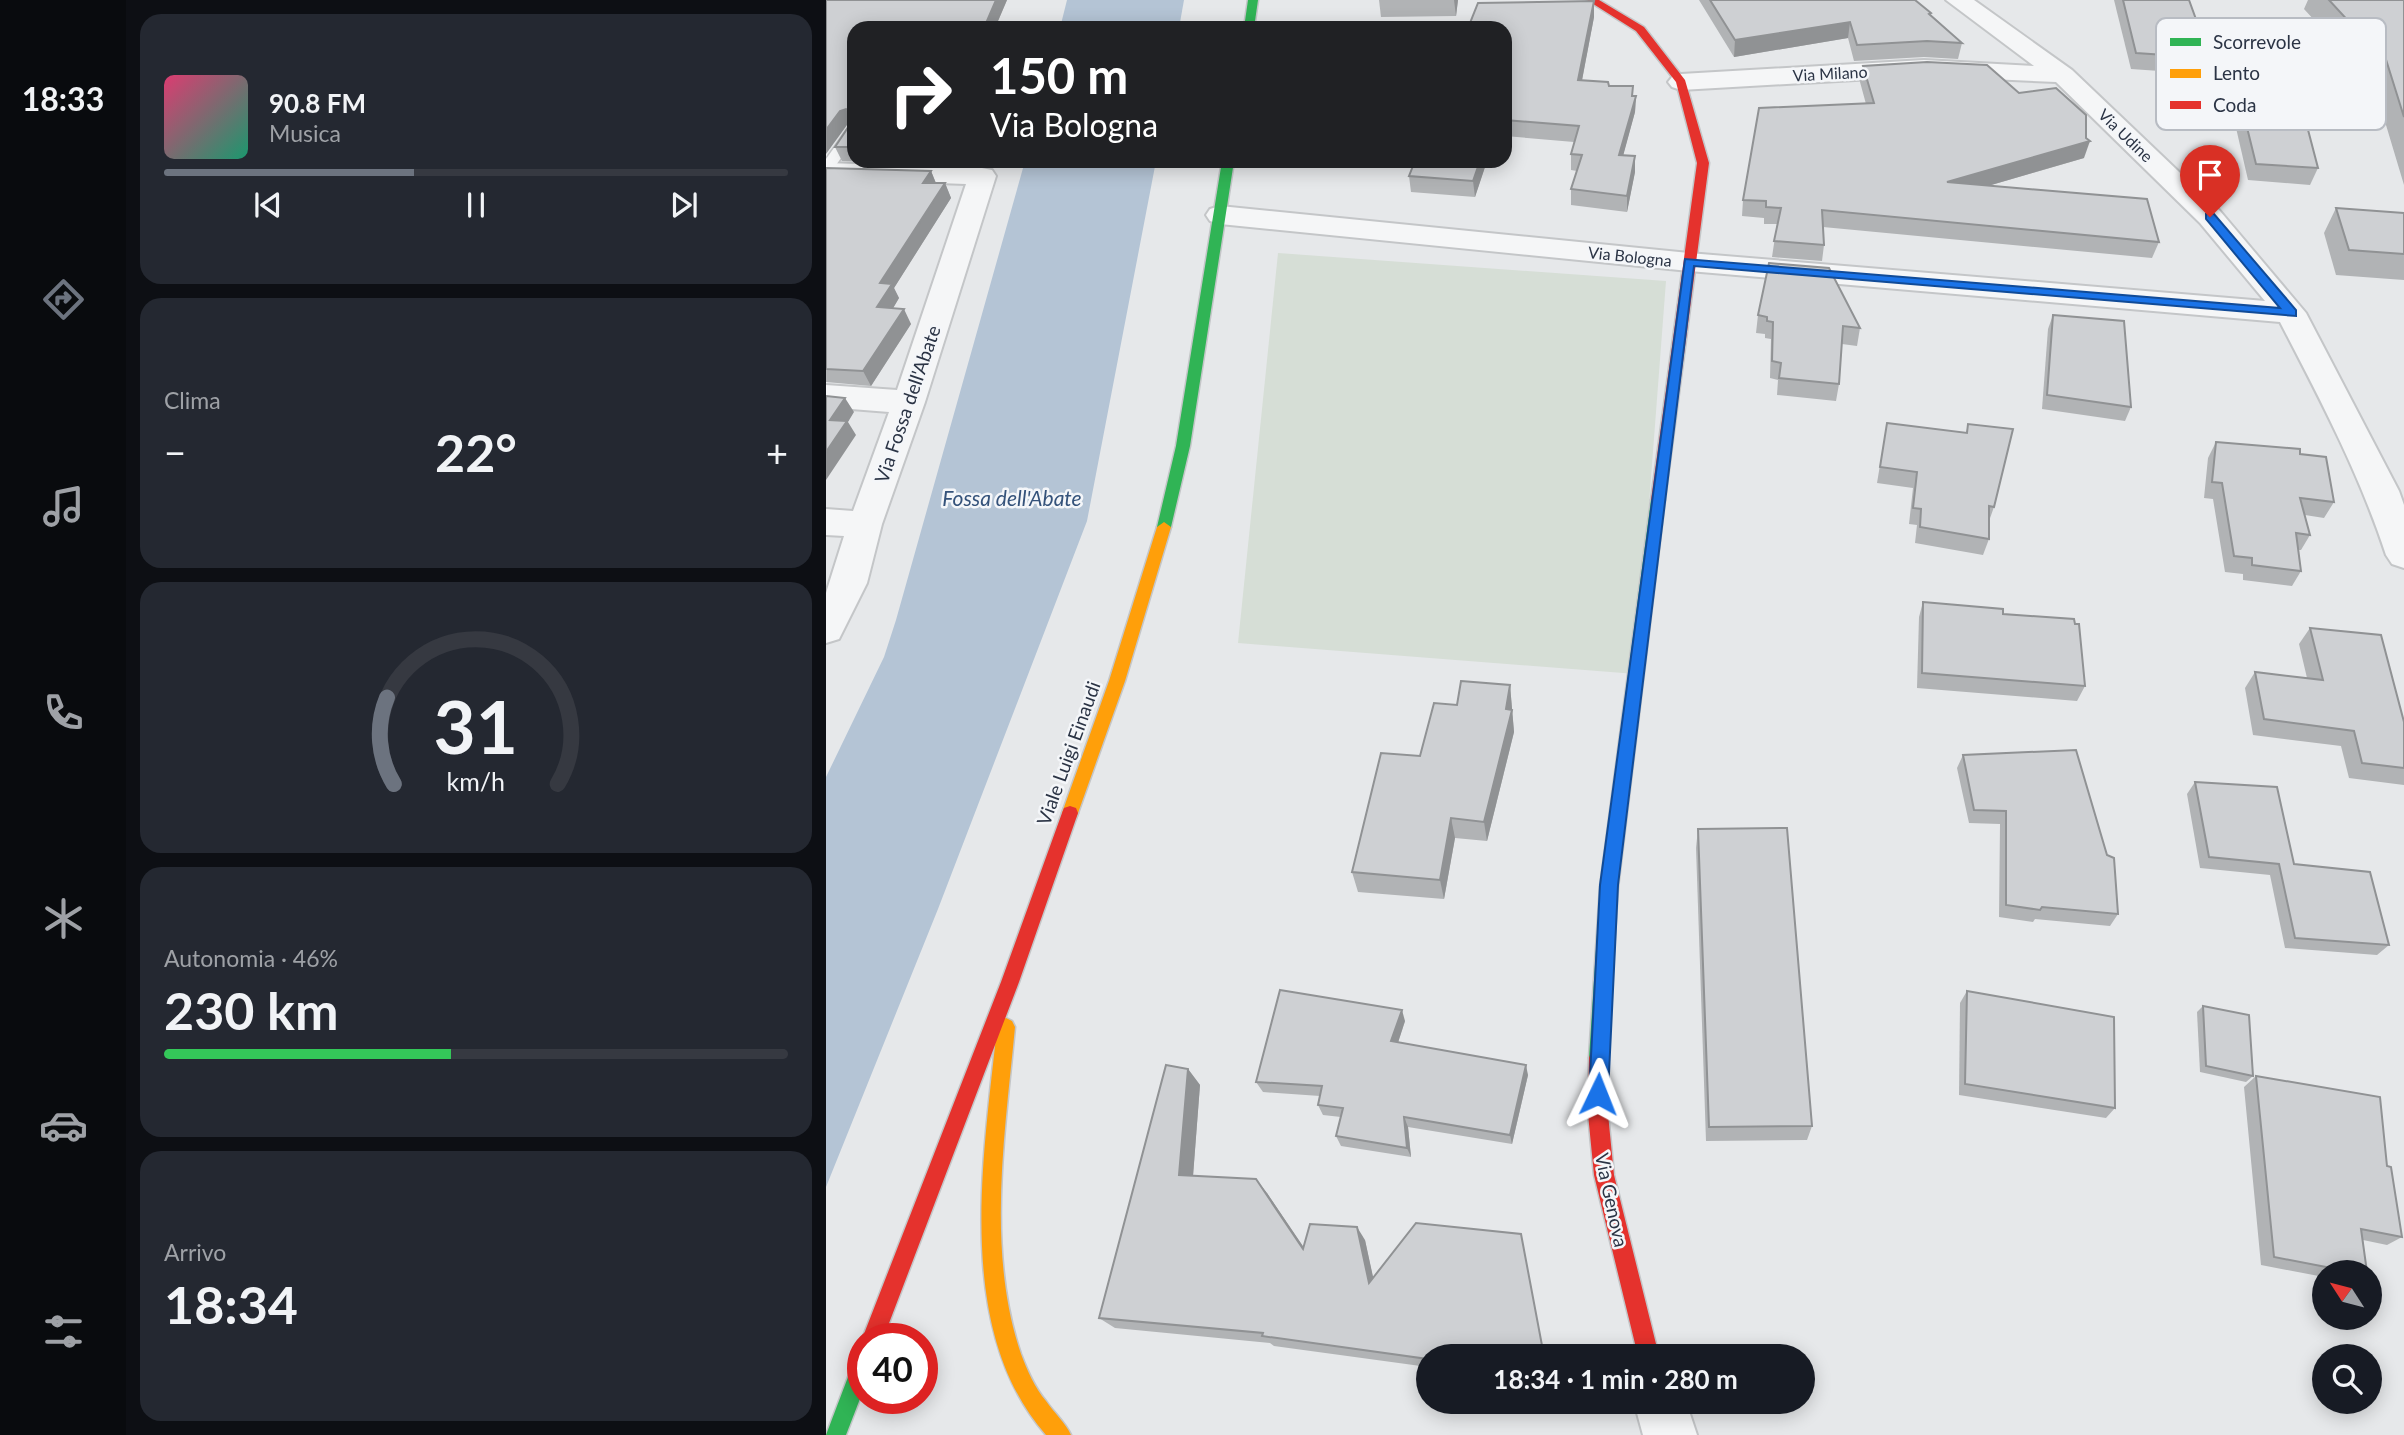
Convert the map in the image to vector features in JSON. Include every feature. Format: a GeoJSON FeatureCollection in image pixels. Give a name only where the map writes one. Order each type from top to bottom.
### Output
{"type":"FeatureCollection","features":[{"type":"Feature","properties":{"kind":"street"},"geometry":{"type":"LineString","coordinates":[[1250,21],[1253,0]]}},
{"type":"Feature","properties":{"kind":"street","name":"Via Genova"},"geometry":{"type":"LineString","coordinates":[[1592,0],[1640,29],[1681,82],[1703,163],[1611,872],[1599,1074],[1598,1114],[1609,1199],[1645,1344]]}},
{"type":"Feature","properties":{"kind":"street","name":"Via Udine"},"geometry":{"type":"LineString","coordinates":[[1958,0],[2063,75],[2210,217],[2291,313],[2360,443],[2382,491],[2404,555]]}},
{"type":"Feature","properties":{"kind":"street","name":"Via Milano"},"geometry":{"type":"LineString","coordinates":[[1681,82],[1924,68],[2063,75]]}},
{"type":"Feature","properties":{"kind":"street","name":"Viale Luigi Einaudi"},"geometry":{"type":"LineString","coordinates":[[878,1323],[1010,982],[1117,681],[1169,509],[1182,446],[1227,168]]}},
{"type":"Feature","properties":{"kind":"street","name":"Via Fossa dell'Abate"},"geometry":{"type":"LineString","coordinates":[[826,170],[982,176],[909,402],[865,524],[849,583],[826,629]]}},
{"type":"Feature","properties":{"kind":"street","name":"Via Bologna"},"geometry":{"type":"LineString","coordinates":[[1220,215],[1689,262],[2291,313]]}},
{"type":"Feature","properties":{"kind":"street"},"geometry":{"type":"LineString","coordinates":[[826,396],[909,402]]}},
{"type":"Feature","properties":{"kind":"street"},"geometry":{"type":"LineString","coordinates":[[826,522],[865,524]]}},
{"type":"Feature","properties":{"kind":"street"},"geometry":{"type":"LineString","coordinates":[[1010,982],[991,1220],[995,1269],[1002,1316],[1015,1363],[1030,1394],[1060,1435]]}},
{"type":"Feature","properties":{"kind":"street"},"geometry":{"type":"LineString","coordinates":[[835,1435],[847,1404]]}},
{"type":"Feature","properties":{"kind":"street"},"geometry":{"type":"LineString","coordinates":[[1664,1414],[1670,1435]]}},
{"type":"Feature","properties":{"kind":"lane"},"geometry":{"type":"LineString","coordinates":[[826,170],[847,140]]}},
{"type":"Feature","properties":{"kind":"shaded area"},"geometry":{"type":"Polygon","coordinates":[[[1278,253],[1666,281],[1636,674],[1238,643],[1278,253]]]}},
{"type":"Feature","properties":{"kind":"water"},"geometry":{"type":"Polygon","coordinates":[[[1067,0],[1184,0],[1180,21],[1062,21],[1067,0]]]}},
{"type":"Feature","properties":{"kind":"water","name":"Fossa dell'Abate"},"geometry":{"type":"Polygon","coordinates":[[[1023,168],[1155,168],[1087,521],[938,909],[826,1187],[826,777],[884,657],[1023,168]]]}},
{"type":"Feature","properties":{"kind":"building"},"geometry":{"type":"Polygon","coordinates":[[[826,0],[996,0],[987,21],[847,21],[847,110],[840,111],[826,130],[826,0]]]}},
{"type":"Feature","properties":{"kind":"building"},"geometry":{"type":"Polygon","coordinates":[[[1710,0],[1915,0],[1962,43],[1927,41],[1857,45],[1850,22],[1735,40],[1710,0]]]}},
{"type":"Feature","properties":{"kind":"building"},"geometry":{"type":"Polygon","coordinates":[[[2123,0],[2189,0],[2196,18],[2156,18],[2156,54],[2136,53],[2123,0]]]}},
{"type":"Feature","properties":{"kind":"building"},"geometry":{"type":"Polygon","coordinates":[[[2329,0],[2404,0],[2404,117],[2386,60],[2386,18],[2346,18],[2329,0]]]}},
{"type":"Feature","properties":{"kind":"building"},"geometry":{"type":"Polygon","coordinates":[[[1594,1],[1578,80],[1608,82],[1609,86],[1633,86],[1632,96],[1636,96],[1619,155],[1635,156],[1627,196],[1571,189],[1582,155],[1571,154],[1579,126],[1512,121],[1512,21],[1471,21],[1478,3],[1594,1]]]}},
{"type":"Feature","properties":{"kind":"building"},"geometry":{"type":"Polygon","coordinates":[[[1927,62],[1987,65],[2019,93],[2056,88],[2086,115],[2086,138],[2090,141],[1947,182],[2147,199],[2159,242],[1822,210],[1824,245],[1774,241],[1781,208],[1766,207],[1766,201],[1743,200],[1759,108],[1874,103],[1863,66],[1927,62]]]}},
{"type":"Feature","properties":{"kind":"building"},"geometry":{"type":"Polygon","coordinates":[[[847,129],[847,147],[835,147],[847,129]]]}},
{"type":"Feature","properties":{"kind":"building"},"geometry":{"type":"Polygon","coordinates":[[[2248,130],[2308,130],[2318,168],[2256,164],[2248,130]]]}},
{"type":"Feature","properties":{"kind":"building"},"geometry":{"type":"Polygon","coordinates":[[[826,168],[931,171],[923,183],[945,183],[880,283],[892,284],[877,307],[904,309],[863,371],[826,369],[826,168]]]}},
{"type":"Feature","properties":{"kind":"building"},"geometry":{"type":"Polygon","coordinates":[[[1412,168],[1478,168],[1473,181],[1409,176],[1412,168]]]}},
{"type":"Feature","properties":{"kind":"building"},"geometry":{"type":"Polygon","coordinates":[[[2336,208],[2404,213],[2404,254],[2349,250],[2336,208]]]}},
{"type":"Feature","properties":{"kind":"building"},"geometry":{"type":"Polygon","coordinates":[[[1769,263],[1829,268],[1860,328],[1843,326],[1839,384],[1779,378],[1781,363],[1772,361],[1773,322],[1758,315],[1769,263]]]}},
{"type":"Feature","properties":{"kind":"building"},"geometry":{"type":"Polygon","coordinates":[[[2053,315],[2124,321],[2131,407],[2047,395],[2053,315]]]}},
{"type":"Feature","properties":{"kind":"building"},"geometry":{"type":"Polygon","coordinates":[[[826,396],[845,398],[830,420],[847,421],[826,452],[826,396]]]}},
{"type":"Feature","properties":{"kind":"building"},"geometry":{"type":"Polygon","coordinates":[[[1887,423],[1967,433],[1968,424],[2013,429],[1994,507],[1989,506],[1989,539],[1920,527],[1921,509],[1913,508],[1917,472],[1880,467],[1887,423]]]}},
{"type":"Feature","properties":{"kind":"building"},"geometry":{"type":"Polygon","coordinates":[[[2216,442],[2300,449],[2300,454],[2326,457],[2334,502],[2300,498],[2310,535],[2296,533],[2301,571],[2252,565],[2252,558],[2234,556],[2222,483],[2212,482],[2216,442]]]}},
{"type":"Feature","properties":{"kind":"building"},"geometry":{"type":"Polygon","coordinates":[[[1923,602],[2003,609],[2003,614],[2074,619],[2075,624],[2079,624],[2085,686],[1922,673],[1923,602]]]}},
{"type":"Feature","properties":{"kind":"building"},"geometry":{"type":"Polygon","coordinates":[[[2310,628],[2381,635],[2404,722],[2404,768],[2362,763],[2354,731],[2264,719],[2255,672],[2323,680],[2310,628]]]}},
{"type":"Feature","properties":{"kind":"building"},"geometry":{"type":"Polygon","coordinates":[[[1461,681],[1510,685],[1506,709],[1512,710],[1484,822],[1451,818],[1440,880],[1352,872],[1381,753],[1420,756],[1434,703],[1457,705],[1461,681]]]}},
{"type":"Feature","properties":{"kind":"building"},"geometry":{"type":"Polygon","coordinates":[[[2076,750],[2107,855],[2114,858],[2118,914],[2042,907],[2040,910],[2006,905],[2006,811],[1974,810],[1963,755],[2076,750]]]}},
{"type":"Feature","properties":{"kind":"building"},"geometry":{"type":"Polygon","coordinates":[[[2195,782],[2277,787],[2294,864],[2370,872],[2389,945],[2295,938],[2279,864],[2209,857],[2195,782]]]}},
{"type":"Feature","properties":{"kind":"building"},"geometry":{"type":"Polygon","coordinates":[[[1787,828],[1812,1126],[1709,1127],[1698,829],[1787,828]]]}},
{"type":"Feature","properties":{"kind":"building"},"geometry":{"type":"Polygon","coordinates":[[[1280,990],[1402,1010],[1391,1041],[1526,1065],[1510,1135],[1404,1117],[1407,1148],[1336,1136],[1343,1108],[1318,1105],[1322,1086],[1256,1082],[1280,990]]]}},
{"type":"Feature","properties":{"kind":"building"},"geometry":{"type":"Polygon","coordinates":[[[1967,991],[2114,1017],[2115,1108],[1965,1084],[1967,991]]]}},
{"type":"Feature","properties":{"kind":"building"},"geometry":{"type":"Polygon","coordinates":[[[2203,1006],[2249,1015],[2253,1076],[2206,1066],[2203,1006]]]}},
{"type":"Feature","properties":{"kind":"building"},"geometry":{"type":"Polygon","coordinates":[[[1166,1065],[1188,1069],[1179,1175],[1256,1179],[1303,1249],[1310,1224],[1357,1227],[1369,1283],[1416,1223],[1521,1234],[1542,1344],[1416,1344],[1416,1357],[1262,1336],[1263,1333],[1099,1318],[1166,1065]]]}},
{"type":"Feature","properties":{"kind":"building"},"geometry":{"type":"Polygon","coordinates":[[[2256,1076],[2380,1097],[2387,1166],[2391,1167],[2402,1237],[2361,1229],[2365,1260],[2312,1260],[2312,1264],[2274,1257],[2256,1076]]]}},
{"type":"Feature","properties":{"kind":"traffic: fast"},"geometry":{"type":"LineString","coordinates":[[1250,21],[1253,0]]}},
{"type":"Feature","properties":{"kind":"traffic: fast"},"geometry":{"type":"LineString","coordinates":[[1164,527],[1183,446],[1227,168]]}},
{"type":"Feature","properties":{"kind":"traffic: fast"},"geometry":{"type":"LineString","coordinates":[[1598,1058],[1609,887],[1658,500]]}},
{"type":"Feature","properties":{"kind":"traffic: fast"},"geometry":{"type":"LineString","coordinates":[[835,1435],[847,1404]]}},
{"type":"Feature","properties":{"kind":"traffic: slow"},"geometry":{"type":"LineString","coordinates":[[1070,813],[1117,681],[1164,527]]}},
{"type":"Feature","properties":{"kind":"traffic: slow"},"geometry":{"type":"LineString","coordinates":[[1006,1027],[997,1117],[992,1217],[1000,1314],[1012,1358],[1030,1397],[1060,1435]]}},
{"type":"Feature","properties":{"kind":"traffic: jam"},"geometry":{"type":"LineString","coordinates":[[1592,0],[1640,29],[1681,82],[1703,163],[1658,500]]}},
{"type":"Feature","properties":{"kind":"traffic: jam"},"geometry":{"type":"LineString","coordinates":[[878,1323],[1010,982],[1070,813]]}},
{"type":"Feature","properties":{"kind":"traffic: jam"},"geometry":{"type":"LineString","coordinates":[[1598,1058],[1598,1114],[1604,1175],[1646,1344]]}},
{"type":"Feature","properties":{"kind":"route"},"geometry":{"type":"LineString","coordinates":[[1598,1094],[1609,885],[1689,262],[2291,313],[2210,217]]}}]}
